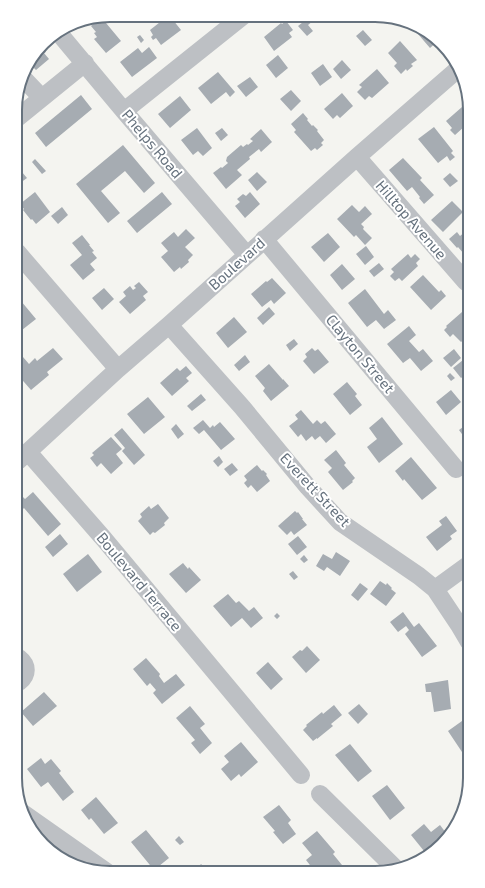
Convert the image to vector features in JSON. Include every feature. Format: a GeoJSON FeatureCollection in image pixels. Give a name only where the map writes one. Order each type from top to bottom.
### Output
{"type":"FeatureCollection","features":[{"type":"Feature","properties":{"kind":"street"},"geometry":{"type":"LineString","coordinates":[[124,110],[235,22]]}},
{"type":"Feature","properties":{"kind":"street","name":"Phelps Road"},"geometry":{"type":"LineString","coordinates":[[62,37],[247,255]]}},
{"type":"Feature","properties":{"kind":"street"},"geometry":{"type":"LineString","coordinates":[[22,114],[85,63]]}},
{"type":"Feature","properties":{"kind":"street","name":"Boulevard"},"geometry":{"type":"LineString","coordinates":[[23,456],[118,369],[356,157],[455,73]]}},
{"type":"Feature","properties":{"kind":"street"},"geometry":{"type":"LineString","coordinates":[[27,82],[42,98]]}},
{"type":"Feature","properties":{"kind":"street","name":"Hilltop Avenue"},"geometry":{"type":"LineString","coordinates":[[356,157],[463,279]]}},
{"type":"Feature","properties":{"kind":"street","name":"Clayton Street"},"geometry":{"type":"LineString","coordinates":[[264,239],[456,470]]}},
{"type":"Feature","properties":{"kind":"street"},"geometry":{"type":"LineString","coordinates":[[22,258],[118,369]]}},
{"type":"Feature","properties":{"kind":"street","name":"Everett Street"},"geometry":{"type":"LineString","coordinates":[[169,325],[242,407],[308,487],[340,522],[413,571],[435,589],[463,632]]}},
{"type":"Feature","properties":{"kind":"street","name":"Boulevard Terrace"},"geometry":{"type":"LineString","coordinates":[[23,456],[104,539],[301,775]]}},
{"type":"Feature","properties":{"kind":"street"},"geometry":{"type":"LineString","coordinates":[[435,589],[463,569]]}},
{"type":"Feature","properties":{"kind":"street"},"geometry":{"type":"LineString","coordinates":[[22,660],[26,670],[26,674],[22,679]]}},
{"type":"Feature","properties":{"kind":"street"},"geometry":{"type":"LineString","coordinates":[[320,794],[391,864]]}},
{"type":"Feature","properties":{"kind":"street"},"geometry":{"type":"LineString","coordinates":[[33,819],[97,865]]}},
{"type":"Feature","properties":{"kind":"building"},"geometry":{"type":"Polygon","coordinates":[[[106,22],[121,41],[106,53],[94,39],[97,37],[94,33],[96,32],[91,26],[93,24],[106,22]]]}},
{"type":"Feature","properties":{"kind":"building"},"geometry":{"type":"Polygon","coordinates":[[[160,22],[175,22],[181,30],[161,45],[156,38],[153,40],[151,37],[153,35],[150,30],[160,22]]]}},
{"type":"Feature","properties":{"kind":"building"},"geometry":{"type":"Polygon","coordinates":[[[287,22],[293,30],[289,33],[292,37],[274,51],[264,37],[281,23],[287,22]]]}},
{"type":"Feature","properties":{"kind":"building"},"geometry":{"type":"Polygon","coordinates":[[[303,22],[312,22],[308,25],[313,31],[307,36],[298,26],[303,22]]]}},
{"type":"Feature","properties":{"kind":"building"},"geometry":{"type":"Polygon","coordinates":[[[363,30],[372,40],[365,46],[356,36],[363,30]]]}},
{"type":"Feature","properties":{"kind":"building"},"geometry":{"type":"Polygon","coordinates":[[[418,34],[424,37],[434,45],[430,48],[418,34]]]}},
{"type":"Feature","properties":{"kind":"building"},"geometry":{"type":"Polygon","coordinates":[[[140,35],[144,40],[141,43],[137,37],[140,35]]]}},
{"type":"Feature","properties":{"kind":"building"},"geometry":{"type":"Polygon","coordinates":[[[400,41],[417,60],[411,64],[413,66],[407,71],[406,69],[401,74],[394,66],[397,63],[388,53],[400,41]]]}},
{"type":"Feature","properties":{"kind":"building"},"geometry":{"type":"Polygon","coordinates":[[[149,47],[157,58],[132,77],[120,62],[138,48],[142,53],[149,47]]]}},
{"type":"Feature","properties":{"kind":"building"},"geometry":{"type":"Polygon","coordinates":[[[45,51],[46,52],[44,53],[49,59],[36,70],[33,67],[45,51]]]}},
{"type":"Feature","properties":{"kind":"building"},"geometry":{"type":"Polygon","coordinates":[[[278,55],[288,68],[276,78],[266,65],[278,55]]]}},
{"type":"Feature","properties":{"kind":"building"},"geometry":{"type":"Polygon","coordinates":[[[342,60],[351,70],[341,79],[333,69],[342,60]]]}},
{"type":"Feature","properties":{"kind":"building"},"geometry":{"type":"Polygon","coordinates":[[[323,64],[332,77],[320,86],[311,73],[323,64]]]}},
{"type":"Feature","properties":{"kind":"building"},"geometry":{"type":"Polygon","coordinates":[[[377,69],[389,83],[372,98],[369,96],[365,100],[357,92],[362,87],[359,85],[377,69]]]}},
{"type":"Feature","properties":{"kind":"building"},"geometry":{"type":"Polygon","coordinates":[[[218,72],[235,92],[230,97],[226,92],[211,104],[198,88],[218,72]]]}},
{"type":"Feature","properties":{"kind":"building"},"geometry":{"type":"Polygon","coordinates":[[[250,77],[258,87],[246,97],[237,86],[250,77]]]}},
{"type":"Feature","properties":{"kind":"building"},"geometry":{"type":"Polygon","coordinates":[[[291,90],[301,101],[291,111],[280,99],[291,90]]]}},
{"type":"Feature","properties":{"kind":"building"},"geometry":{"type":"Polygon","coordinates":[[[342,93],[353,106],[340,118],[337,115],[333,119],[324,109],[342,93]]]}},
{"type":"Feature","properties":{"kind":"building"},"geometry":{"type":"Polygon","coordinates":[[[81,95],[92,109],[46,147],[35,133],[81,95]]]}},
{"type":"Feature","properties":{"kind":"building"},"geometry":{"type":"Polygon","coordinates":[[[180,96],[191,110],[170,128],[158,114],[180,96]]]}},
{"type":"Feature","properties":{"kind":"building"},"geometry":{"type":"Polygon","coordinates":[[[462,107],[463,108],[463,128],[455,135],[450,130],[452,128],[446,121],[462,107]]]}},
{"type":"Feature","properties":{"kind":"building"},"geometry":{"type":"Polygon","coordinates":[[[303,113],[312,126],[313,125],[318,130],[317,131],[324,140],[321,143],[323,145],[317,150],[315,148],[311,151],[294,132],[296,130],[291,124],[303,113]]]}},
{"type":"Feature","properties":{"kind":"building"},"geometry":{"type":"Polygon","coordinates":[[[434,127],[453,151],[451,153],[455,157],[450,161],[447,156],[438,163],[418,139],[434,127]]]}},
{"type":"Feature","properties":{"kind":"building"},"geometry":{"type":"Polygon","coordinates":[[[197,128],[212,148],[203,156],[198,151],[193,155],[181,140],[197,128]]]}},
{"type":"Feature","properties":{"kind":"building"},"geometry":{"type":"Polygon","coordinates":[[[222,128],[228,135],[221,141],[215,133],[222,128]]]}},
{"type":"Feature","properties":{"kind":"building"},"geometry":{"type":"Polygon","coordinates":[[[261,129],[272,142],[261,152],[259,149],[249,157],[250,159],[237,170],[242,175],[226,189],[213,173],[228,163],[226,161],[227,157],[241,145],[243,147],[253,141],[250,139],[261,129]]]}},
{"type":"Feature","properties":{"kind":"building"},"geometry":{"type":"Polygon","coordinates":[[[123,145],[155,183],[144,193],[125,171],[101,191],[120,213],[108,223],[76,184],[123,145]]]}},
{"type":"Feature","properties":{"kind":"building"},"geometry":{"type":"Polygon","coordinates":[[[403,158],[422,178],[420,180],[434,195],[424,204],[412,187],[407,191],[389,170],[403,158]]]}},
{"type":"Feature","properties":{"kind":"building"},"geometry":{"type":"Polygon","coordinates":[[[35,159],[46,171],[42,174],[32,162],[35,159]]]}},
{"type":"Feature","properties":{"kind":"building"},"geometry":{"type":"Polygon","coordinates":[[[22,172],[27,178],[22,182],[22,172]]]}},
{"type":"Feature","properties":{"kind":"building"},"geometry":{"type":"Polygon","coordinates":[[[257,172],[267,182],[257,191],[248,180],[257,172]]]}},
{"type":"Feature","properties":{"kind":"building"},"geometry":{"type":"Polygon","coordinates":[[[450,173],[458,181],[450,187],[443,179],[450,173]]]}},
{"type":"Feature","properties":{"kind":"building"},"geometry":{"type":"Polygon","coordinates":[[[35,192],[50,212],[36,224],[23,210],[22,202],[35,192]]]}},
{"type":"Feature","properties":{"kind":"building"},"geometry":{"type":"Polygon","coordinates":[[[162,192],[172,204],[137,233],[127,221],[162,192]]]}},
{"type":"Feature","properties":{"kind":"building"},"geometry":{"type":"Polygon","coordinates":[[[250,192],[260,204],[245,218],[235,206],[240,202],[237,199],[243,194],[246,196],[250,192]]]}},
{"type":"Feature","properties":{"kind":"building"},"geometry":{"type":"Polygon","coordinates":[[[452,201],[463,212],[443,232],[431,220],[452,201]]]}},
{"type":"Feature","properties":{"kind":"building"},"geometry":{"type":"Polygon","coordinates":[[[352,205],[359,212],[365,206],[372,214],[361,224],[364,227],[363,229],[372,238],[365,245],[356,235],[354,237],[337,219],[352,205]]]}},
{"type":"Feature","properties":{"kind":"building"},"geometry":{"type":"Polygon","coordinates":[[[62,207],[68,215],[58,224],[51,216],[62,207]]]}},
{"type":"Feature","properties":{"kind":"building"},"geometry":{"type":"Polygon","coordinates":[[[186,229],[195,238],[185,247],[193,255],[188,260],[189,262],[181,269],[180,267],[174,272],[161,257],[168,251],[161,243],[174,232],[178,237],[186,229]]]}},
{"type":"Feature","properties":{"kind":"building"},"geometry":{"type":"Polygon","coordinates":[[[457,232],[460,236],[463,234],[463,253],[449,239],[457,232]]]}},
{"type":"Feature","properties":{"kind":"building"},"geometry":{"type":"Polygon","coordinates":[[[328,233],[340,247],[324,262],[311,247],[328,233]]]}},
{"type":"Feature","properties":{"kind":"building"},"geometry":{"type":"Polygon","coordinates":[[[82,235],[94,251],[92,252],[97,258],[90,264],[95,270],[83,280],[70,265],[82,255],[72,243],[82,235]]]}},
{"type":"Feature","properties":{"kind":"building"},"geometry":{"type":"Polygon","coordinates":[[[366,246],[374,257],[365,265],[356,254],[366,246]]]}},
{"type":"Feature","properties":{"kind":"building"},"geometry":{"type":"Polygon","coordinates":[[[408,254],[411,258],[415,254],[420,259],[416,263],[418,266],[402,281],[399,278],[395,281],[390,276],[394,272],[391,269],[408,254]]]}},
{"type":"Feature","properties":{"kind":"building"},"geometry":{"type":"Polygon","coordinates":[[[379,263],[384,269],[374,277],[369,271],[379,263]]]}},
{"type":"Feature","properties":{"kind":"building"},"geometry":{"type":"Polygon","coordinates":[[[342,264],[355,279],[342,290],[330,275],[342,264]]]}},
{"type":"Feature","properties":{"kind":"building"},"geometry":{"type":"Polygon","coordinates":[[[423,275],[439,292],[441,290],[446,296],[431,310],[410,287],[423,275]]]}},
{"type":"Feature","properties":{"kind":"building"},"geometry":{"type":"Polygon","coordinates":[[[272,278],[286,293],[274,304],[271,300],[262,307],[251,294],[266,281],[267,282],[272,278]]]}},
{"type":"Feature","properties":{"kind":"building"},"geometry":{"type":"Polygon","coordinates":[[[139,282],[148,292],[143,296],[146,300],[130,314],[119,302],[126,296],[123,292],[130,286],[133,290],[136,288],[134,286],[139,282]]]}},
{"type":"Feature","properties":{"kind":"building"},"geometry":{"type":"Polygon","coordinates":[[[104,288],[114,299],[102,310],[92,298],[104,288]]]}},
{"type":"Feature","properties":{"kind":"building"},"geometry":{"type":"Polygon","coordinates":[[[365,289],[384,314],[388,310],[396,320],[384,329],[376,320],[367,327],[348,303],[365,289]]]}},
{"type":"Feature","properties":{"kind":"building"},"geometry":{"type":"Polygon","coordinates":[[[22,302],[36,319],[22,330],[22,302]]]}},
{"type":"Feature","properties":{"kind":"building"},"geometry":{"type":"Polygon","coordinates":[[[269,307],[275,314],[263,325],[257,318],[269,307]]]}},
{"type":"Feature","properties":{"kind":"building"},"geometry":{"type":"Polygon","coordinates":[[[462,312],[463,340],[461,342],[453,334],[450,337],[444,330],[447,327],[446,326],[462,312]]]}},
{"type":"Feature","properties":{"kind":"building"},"geometry":{"type":"Polygon","coordinates":[[[234,317],[247,332],[228,348],[216,333],[234,317]]]}},
{"type":"Feature","properties":{"kind":"building"},"geometry":{"type":"Polygon","coordinates":[[[409,326],[416,335],[409,341],[419,352],[423,349],[433,361],[421,371],[410,358],[403,363],[387,344],[409,326]]]}},
{"type":"Feature","properties":{"kind":"building"},"geometry":{"type":"Polygon","coordinates":[[[294,339],[298,344],[290,351],[286,345],[294,339]]]}},
{"type":"Feature","properties":{"kind":"building"},"geometry":{"type":"Polygon","coordinates":[[[53,348],[63,359],[47,372],[49,375],[31,390],[22,380],[22,358],[23,357],[29,364],[35,358],[37,361],[53,348]]]}},
{"type":"Feature","properties":{"kind":"building"},"geometry":{"type":"Polygon","coordinates":[[[312,348],[315,351],[318,349],[329,362],[314,374],[303,361],[307,357],[305,354],[312,348]]]}},
{"type":"Feature","properties":{"kind":"building"},"geometry":{"type":"Polygon","coordinates":[[[454,349],[461,358],[451,367],[443,358],[454,349]]]}},
{"type":"Feature","properties":{"kind":"building"},"geometry":{"type":"Polygon","coordinates":[[[245,355],[250,362],[239,371],[234,365],[245,355]]]}},
{"type":"Feature","properties":{"kind":"building"},"geometry":{"type":"Polygon","coordinates":[[[463,360],[463,377],[461,378],[453,368],[463,360]]]}},
{"type":"Feature","properties":{"kind":"building"},"geometry":{"type":"Polygon","coordinates":[[[269,364],[289,386],[271,401],[263,391],[265,388],[255,376],[269,364]]]}},
{"type":"Feature","properties":{"kind":"building"},"geometry":{"type":"Polygon","coordinates":[[[186,366],[192,373],[186,378],[189,381],[172,396],[160,383],[177,368],[180,371],[186,366]]]}},
{"type":"Feature","properties":{"kind":"building"},"geometry":{"type":"Polygon","coordinates":[[[450,373],[455,378],[451,381],[447,376],[450,373]]]}},
{"type":"Feature","properties":{"kind":"building"},"geometry":{"type":"Polygon","coordinates":[[[347,382],[357,394],[355,396],[362,405],[350,415],[333,394],[347,382]]]}},
{"type":"Feature","properties":{"kind":"building"},"geometry":{"type":"Polygon","coordinates":[[[451,390],[461,402],[446,415],[436,402],[451,390]]]}},
{"type":"Feature","properties":{"kind":"building"},"geometry":{"type":"Polygon","coordinates":[[[201,394],[206,400],[192,411],[187,406],[201,394]]]}},
{"type":"Feature","properties":{"kind":"building"},"geometry":{"type":"Polygon","coordinates":[[[148,397],[165,417],[144,434],[127,414],[148,397]]]}},
{"type":"Feature","properties":{"kind":"building"},"geometry":{"type":"Polygon","coordinates":[[[301,410],[313,424],[317,420],[321,424],[325,421],[336,434],[326,443],[320,436],[315,440],[312,436],[306,441],[301,434],[298,437],[289,426],[298,419],[295,415],[301,410]]]}},
{"type":"Feature","properties":{"kind":"building"},"geometry":{"type":"Polygon","coordinates":[[[382,417],[403,444],[379,463],[367,447],[377,439],[369,428],[382,417]]]}},
{"type":"Feature","properties":{"kind":"building"},"geometry":{"type":"Polygon","coordinates":[[[203,420],[210,428],[213,425],[214,427],[220,422],[235,439],[221,450],[204,430],[199,434],[193,428],[203,420]]]}},
{"type":"Feature","properties":{"kind":"building"},"geometry":{"type":"Polygon","coordinates":[[[176,424],[184,434],[178,439],[171,429],[176,424]]]}},
{"type":"Feature","properties":{"kind":"building"},"geometry":{"type":"Polygon","coordinates":[[[463,427],[463,436],[459,430],[463,427]]]}},
{"type":"Feature","properties":{"kind":"building"},"geometry":{"type":"Polygon","coordinates":[[[122,428],[145,455],[134,465],[122,451],[125,448],[114,435],[122,428]]]}},
{"type":"Feature","properties":{"kind":"building"},"geometry":{"type":"Polygon","coordinates":[[[111,437],[122,449],[116,454],[123,463],[111,474],[101,463],[97,467],[90,458],[94,455],[92,453],[111,437]]]}},
{"type":"Feature","properties":{"kind":"building"},"geometry":{"type":"Polygon","coordinates":[[[336,450],[346,463],[344,465],[355,478],[352,481],[353,482],[343,490],[328,472],[332,468],[324,460],[336,450]]]}},
{"type":"Feature","properties":{"kind":"building"},"geometry":{"type":"Polygon","coordinates":[[[219,456],[223,462],[218,467],[213,461],[219,456]]]}},
{"type":"Feature","properties":{"kind":"building"},"geometry":{"type":"Polygon","coordinates":[[[411,457],[437,488],[422,500],[395,471],[411,457]]]}},
{"type":"Feature","properties":{"kind":"building"},"geometry":{"type":"Polygon","coordinates":[[[232,463],[238,470],[230,476],[224,469],[232,463]]]}},
{"type":"Feature","properties":{"kind":"building"},"geometry":{"type":"Polygon","coordinates":[[[257,465],[267,474],[266,475],[270,481],[257,492],[251,485],[248,488],[244,483],[247,480],[244,476],[257,465]]]}},
{"type":"Feature","properties":{"kind":"building"},"geometry":{"type":"Polygon","coordinates":[[[33,492],[61,524],[48,536],[24,508],[22,510],[22,496],[25,499],[33,492]]]}},
{"type":"Feature","properties":{"kind":"building"},"geometry":{"type":"Polygon","coordinates":[[[158,504],[169,518],[164,523],[165,525],[150,535],[138,521],[142,517],[140,514],[149,506],[151,509],[158,504]]]}},
{"type":"Feature","properties":{"kind":"building"},"geometry":{"type":"Polygon","coordinates":[[[295,511],[297,513],[298,512],[307,525],[294,535],[291,531],[287,535],[278,526],[295,511]]]}},
{"type":"Feature","properties":{"kind":"building"},"geometry":{"type":"Polygon","coordinates":[[[446,516],[457,531],[450,536],[452,539],[437,551],[426,537],[442,525],[439,521],[446,516]]]}},
{"type":"Feature","properties":{"kind":"building"},"geometry":{"type":"Polygon","coordinates":[[[60,534],[68,544],[53,557],[45,547],[60,534]]]}},
{"type":"Feature","properties":{"kind":"building"},"geometry":{"type":"Polygon","coordinates":[[[298,536],[307,547],[297,555],[288,544],[298,536]]]}},
{"type":"Feature","properties":{"kind":"building"},"geometry":{"type":"Polygon","coordinates":[[[336,552],[350,561],[340,576],[327,567],[324,571],[316,566],[323,554],[332,559],[336,552]]]}},
{"type":"Feature","properties":{"kind":"building"},"geometry":{"type":"Polygon","coordinates":[[[88,554],[102,572],[77,592],[63,574],[88,554]]]}},
{"type":"Feature","properties":{"kind":"building"},"geometry":{"type":"Polygon","coordinates":[[[304,555],[308,560],[304,563],[300,559],[304,555]]]}},
{"type":"Feature","properties":{"kind":"building"},"geometry":{"type":"Polygon","coordinates":[[[183,563],[188,569],[189,567],[201,580],[186,593],[169,574],[183,563]]]}},
{"type":"Feature","properties":{"kind":"building"},"geometry":{"type":"Polygon","coordinates":[[[293,571],[298,577],[294,580],[289,574],[293,571]]]}},
{"type":"Feature","properties":{"kind":"building"},"geometry":{"type":"Polygon","coordinates":[[[380,581],[386,585],[387,583],[396,593],[386,606],[370,594],[380,581]]]}},
{"type":"Feature","properties":{"kind":"building"},"geometry":{"type":"Polygon","coordinates":[[[360,583],[368,589],[358,601],[351,595],[360,583]]]}},
{"type":"Feature","properties":{"kind":"building"},"geometry":{"type":"Polygon","coordinates":[[[228,594],[236,603],[239,601],[249,611],[254,607],[263,618],[251,628],[242,618],[231,627],[213,606],[228,594]]]}},
{"type":"Feature","properties":{"kind":"building"},"geometry":{"type":"Polygon","coordinates":[[[403,612],[414,627],[419,623],[437,646],[422,657],[405,634],[409,630],[406,626],[398,632],[390,622],[403,612]]]}},
{"type":"Feature","properties":{"kind":"building"},"geometry":{"type":"Polygon","coordinates":[[[277,613],[280,616],[277,619],[274,616],[277,613]]]}},
{"type":"Feature","properties":{"kind":"building"},"geometry":{"type":"Polygon","coordinates":[[[307,646],[320,660],[306,673],[292,657],[307,646]]]}},
{"type":"Feature","properties":{"kind":"building"},"geometry":{"type":"Polygon","coordinates":[[[146,658],[160,674],[159,676],[164,683],[176,674],[185,685],[162,704],[153,693],[156,690],[150,683],[147,686],[133,669],[146,658]]]}},
{"type":"Feature","properties":{"kind":"building"},"geometry":{"type":"Polygon","coordinates":[[[268,662],[283,679],[271,690],[256,673],[268,662]]]}},
{"type":"Feature","properties":{"kind":"building"},"geometry":{"type":"Polygon","coordinates":[[[448,680],[451,709],[434,712],[431,692],[426,692],[425,684],[448,680]]]}},
{"type":"Feature","properties":{"kind":"building"},"geometry":{"type":"Polygon","coordinates":[[[44,692],[57,706],[33,726],[22,713],[22,711],[44,692]]]}},
{"type":"Feature","properties":{"kind":"building"},"geometry":{"type":"Polygon","coordinates":[[[359,704],[368,714],[358,724],[348,713],[359,704]]]}},
{"type":"Feature","properties":{"kind":"building"},"geometry":{"type":"Polygon","coordinates":[[[334,705],[342,715],[331,724],[333,726],[313,741],[303,730],[307,726],[306,725],[322,712],[323,714],[334,705]]]}},
{"type":"Feature","properties":{"kind":"building"},"geometry":{"type":"Polygon","coordinates":[[[190,706],[205,724],[200,728],[212,743],[200,754],[191,743],[195,740],[176,718],[190,706]]]}},
{"type":"Feature","properties":{"kind":"building"},"geometry":{"type":"Polygon","coordinates":[[[462,721],[463,722],[463,754],[448,731],[462,721]]]}},
{"type":"Feature","properties":{"kind":"building"},"geometry":{"type":"Polygon","coordinates":[[[241,742],[258,762],[241,777],[239,774],[231,781],[221,769],[229,762],[224,756],[241,742]]]}},
{"type":"Feature","properties":{"kind":"building"},"geometry":{"type":"Polygon","coordinates":[[[350,744],[372,771],[358,782],[335,755],[350,744]]]}},
{"type":"Feature","properties":{"kind":"building"},"geometry":{"type":"Polygon","coordinates":[[[41,758],[45,764],[51,759],[61,771],[59,773],[74,792],[63,801],[48,782],[41,787],[27,769],[41,758]]]}},
{"type":"Feature","properties":{"kind":"building"},"geometry":{"type":"Polygon","coordinates":[[[387,785],[405,808],[390,820],[372,796],[387,785]]]}},
{"type":"Feature","properties":{"kind":"building"},"geometry":{"type":"Polygon","coordinates":[[[96,797],[118,823],[104,834],[91,818],[89,820],[81,810],[96,797]]]}},
{"type":"Feature","properties":{"kind":"building"},"geometry":{"type":"Polygon","coordinates":[[[279,805],[291,820],[288,823],[296,834],[283,844],[273,832],[275,831],[263,817],[279,805]]]}},
{"type":"Feature","properties":{"kind":"building"},"geometry":{"type":"Polygon","coordinates":[[[424,824],[431,832],[440,825],[445,831],[424,851],[411,835],[424,824]]]}},
{"type":"Feature","properties":{"kind":"building"},"geometry":{"type":"Polygon","coordinates":[[[146,830],[169,858],[159,866],[151,866],[131,842],[146,830]]]}},
{"type":"Feature","properties":{"kind":"building"},"geometry":{"type":"Polygon","coordinates":[[[317,831],[335,852],[333,854],[342,865],[311,866],[306,860],[312,855],[302,843],[317,831]]]}},
{"type":"Feature","properties":{"kind":"building"},"geometry":{"type":"Polygon","coordinates":[[[179,836],[184,842],[180,845],[175,840],[179,836]]]}}]}
